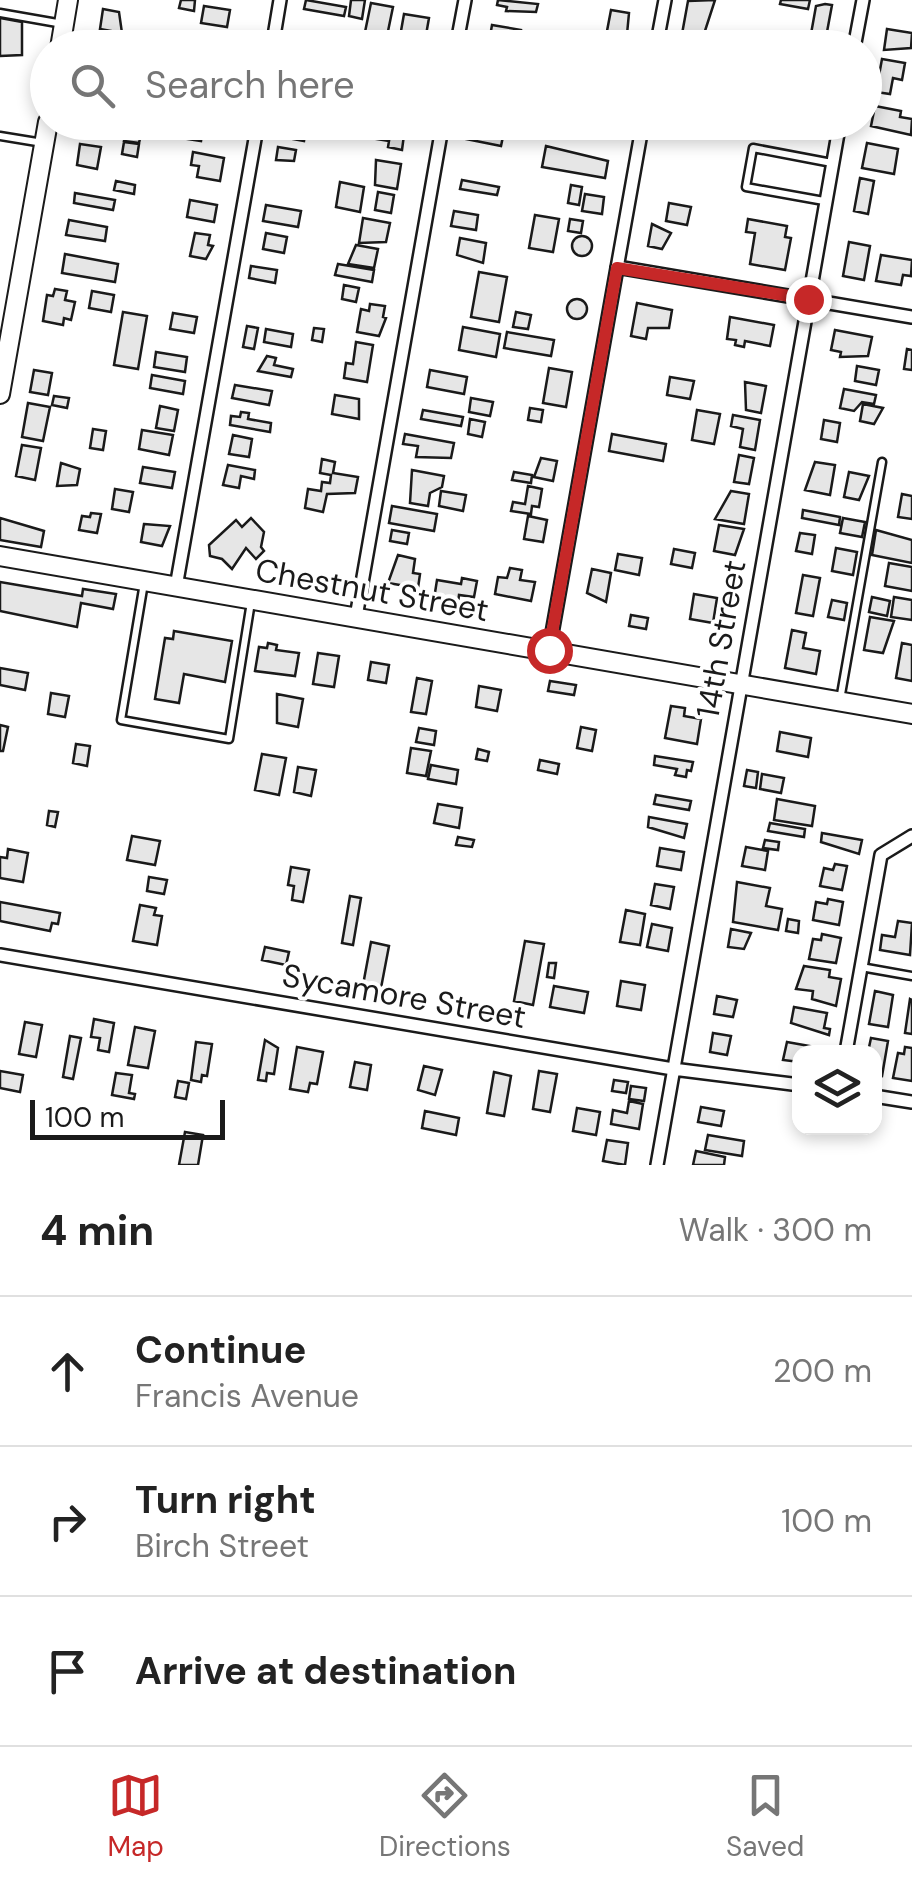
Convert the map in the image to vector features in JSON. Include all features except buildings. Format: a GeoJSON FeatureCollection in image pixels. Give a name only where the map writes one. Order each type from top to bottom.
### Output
{"type":"FeatureCollection","features":[{"type":"Feature","properties":{"kind":"street"},"geometry":{"type":"LineString","coordinates":[[63,30],[68,0]]}},
{"type":"Feature","properties":{"kind":"street"},"geometry":{"type":"LineString","coordinates":[[275,30],[280,0]]}},
{"type":"Feature","properties":{"kind":"street"},"geometry":{"type":"LineString","coordinates":[[459,30],[465,0]]}},
{"type":"Feature","properties":{"kind":"street"},"geometry":{"type":"LineString","coordinates":[[659,30],[664,0]]}},
{"type":"Feature","properties":{"kind":"street"},"geometry":{"type":"LineString","coordinates":[[857,30],[862,0]]}},
{"type":"Feature","properties":{"kind":"street"},"geometry":{"type":"LineString","coordinates":[[0,394],[45,140]]}},
{"type":"Feature","properties":{"kind":"street"},"geometry":{"type":"LineString","coordinates":[[176,586],[255,140]]}},
{"type":"Feature","properties":{"kind":"street"},"geometry":{"type":"LineString","coordinates":[[356,617],[440,140]]}},
{"type":"Feature","properties":{"kind":"street"},"geometry":{"type":"LineString","coordinates":[[549,650],[640,140]]}},
{"type":"Feature","properties":{"kind":"street","name":"14th Street"},"geometry":{"type":"LineString","coordinates":[[657,1165],[837,140]]}},
{"type":"Feature","properties":{"kind":"street"},"geometry":{"type":"LineString","coordinates":[[617,268],[912,316]]}},
{"type":"Feature","properties":{"kind":"street","name":"Chestnut Street"},"geometry":{"type":"LineString","coordinates":[[0,556],[912,714]]}},
{"type":"Feature","properties":{"kind":"street"},"geometry":{"type":"LineString","coordinates":[[847,1045],[881,856],[912,836]]}},
{"type":"Feature","properties":{"kind":"street","name":"Sycamore Street"},"geometry":{"type":"LineString","coordinates":[[0,956],[673,1069],[792,1084]]}},
{"type":"Feature","properties":{"kind":"street"},"geometry":{"type":"LineString","coordinates":[[882,1097],[912,1102]]}},
{"type":"Feature","properties":{"kind":"lane"},"geometry":{"type":"LineString","coordinates":[[0,13],[64,24]]}},
{"type":"Feature","properties":{"kind":"lane"},"geometry":{"type":"LineString","coordinates":[[0,136],[44,143]]}},
{"type":"Feature","properties":{"kind":"lane"},"geometry":{"type":"LineString","coordinates":[[826,202],[746,186],[753,148],[832,164]]}},
{"type":"Feature","properties":{"kind":"lane"},"geometry":{"type":"LineString","coordinates":[[840,701],[882,462]]}},
{"type":"Feature","properties":{"kind":"lane"},"geometry":{"type":"LineString","coordinates":[[144,582],[121,720],[229,739],[251,600]]}},
{"type":"Feature","properties":{"kind":"lane"},"geometry":{"type":"LineString","coordinates":[[860,968],[912,976]]}},
{"type":"Feature","properties":{"kind":"route"},"geometry":{"type":"LineString","coordinates":[[549,650],[617,268],[808,299]]}}]}
